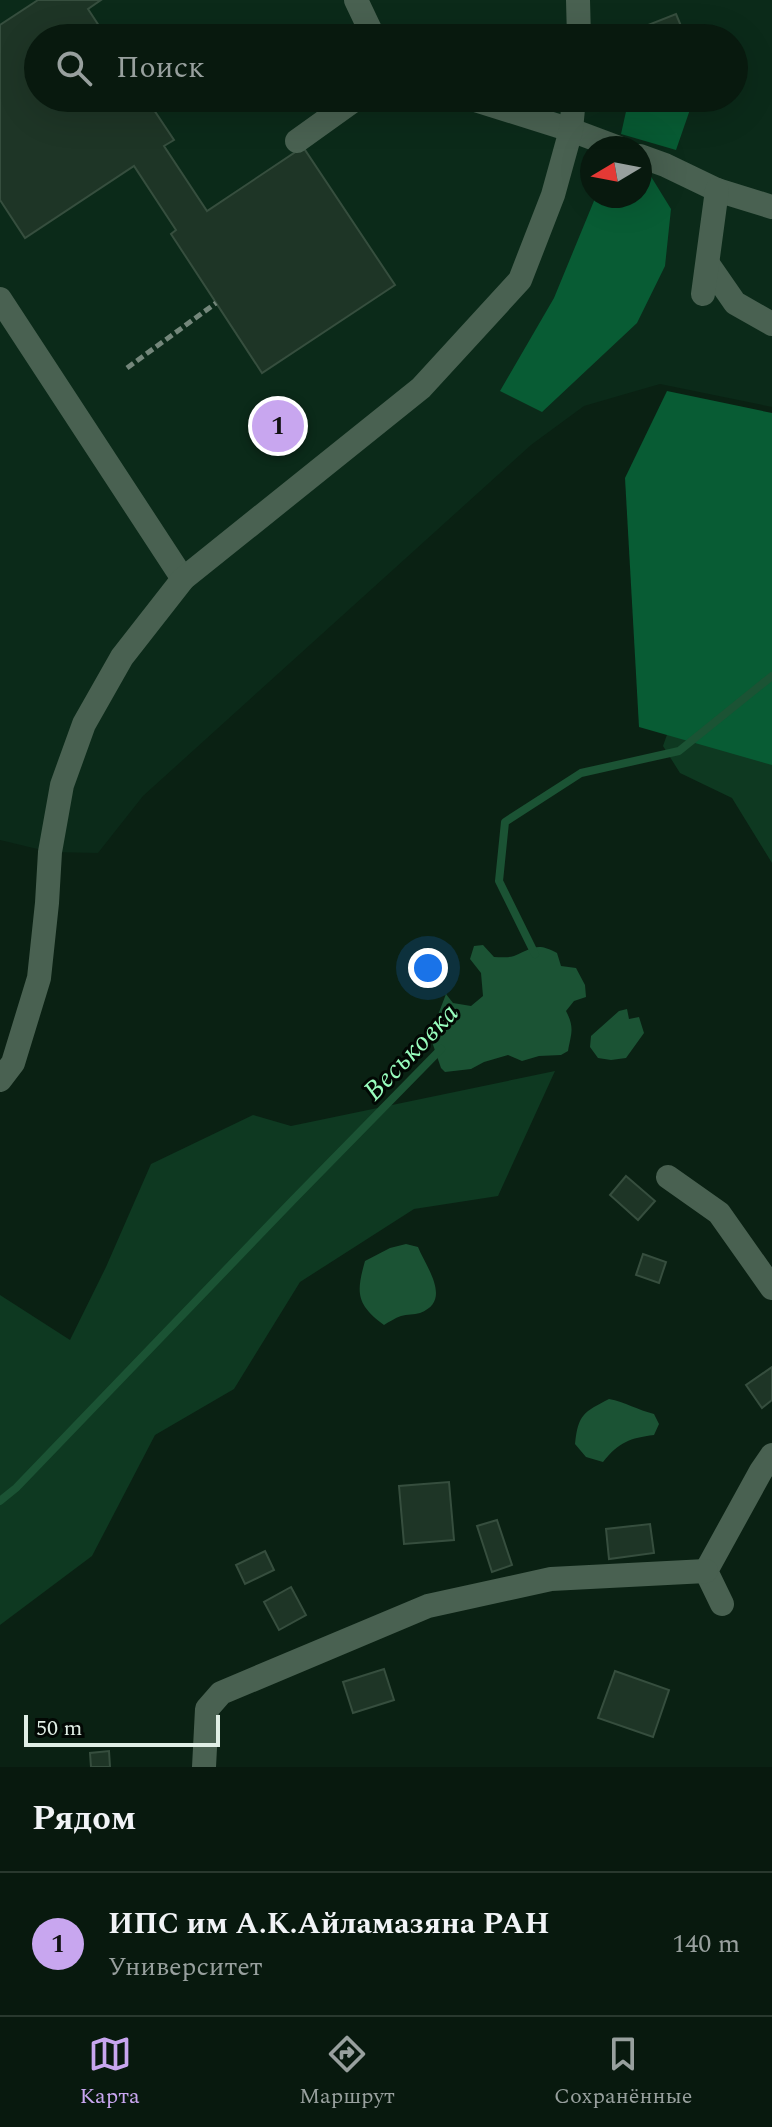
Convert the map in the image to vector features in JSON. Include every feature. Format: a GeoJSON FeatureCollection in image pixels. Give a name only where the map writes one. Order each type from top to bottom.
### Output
{"type":"FeatureCollection","features":[{"type":"Feature","properties":{"kind":"street"},"geometry":{"type":"LineString","coordinates":[[356,0],[367,24]]}},
{"type":"Feature","properties":{"kind":"street"},"geometry":{"type":"LineString","coordinates":[[578,0],[579,24]]}},
{"type":"Feature","properties":{"kind":"street"},"geometry":{"type":"LineString","coordinates":[[297,141],[337,112]]}},
{"type":"Feature","properties":{"kind":"street"},"geometry":{"type":"LineString","coordinates":[[514,112],[587,136]]}},
{"type":"Feature","properties":{"kind":"street"},"geometry":{"type":"LineString","coordinates":[[0,1080],[13,1063],[39,978],[50,852],[62,785],[84,724],[122,657],[183,579],[421,388],[520,280],[553,195],[571,130],[573,112]]}},
{"type":"Feature","properties":{"kind":"street"},"geometry":{"type":"LineString","coordinates":[[652,160],[717,190],[772,207]]}},
{"type":"Feature","properties":{"kind":"street"},"geometry":{"type":"LineString","coordinates":[[703,294],[717,190]]}},
{"type":"Feature","properties":{"kind":"street"},"geometry":{"type":"LineString","coordinates":[[708,264],[735,303],[772,324]]}},
{"type":"Feature","properties":{"kind":"street"},"geometry":{"type":"LineString","coordinates":[[0,299],[183,579]]}},
{"type":"Feature","properties":{"kind":"street"},"geometry":{"type":"LineString","coordinates":[[668,1177],[719,1213],[772,1288]]}},
{"type":"Feature","properties":{"kind":"street"},"geometry":{"type":"LineString","coordinates":[[706,1571],[772,1455]]}},
{"type":"Feature","properties":{"kind":"street"},"geometry":{"type":"LineString","coordinates":[[706,1571],[722,1604]]}},
{"type":"Feature","properties":{"kind":"street"},"geometry":{"type":"LineString","coordinates":[[204,1767],[207,1709],[221,1693],[428,1606],[551,1579],[706,1571]]}},
{"type":"Feature","properties":{"kind":"path"},"geometry":{"type":"LineString","coordinates":[[127,368],[216,303]]}},
{"type":"Feature","properties":{"kind":"shaded area"},"geometry":{"type":"Polygon","coordinates":[[[0,0],[772,0],[772,407],[660,384],[584,406],[531,445],[143,796],[98,853],[50,852],[0,840],[0,0]]]}},
{"type":"Feature","properties":{"kind":"shaded area"},"geometry":{"type":"Polygon","coordinates":[[[626,112],[689,112],[676,150],[652,143],[652,136],[621,134],[626,112]]]}},
{"type":"Feature","properties":{"kind":"shaded area"},"geometry":{"type":"Polygon","coordinates":[[[652,178],[671,209],[665,266],[637,323],[542,412],[500,391],[554,298],[591,208],[652,208],[652,178]]]}},
{"type":"Feature","properties":{"kind":"shaded area"},"geometry":{"type":"Polygon","coordinates":[[[667,391],[772,413],[772,765],[639,727],[625,478],[667,391]]]}},
{"type":"Feature","properties":{"kind":"shaded area"},"geometry":{"type":"Polygon","coordinates":[[[772,633],[772,863],[732,798],[680,773],[663,746],[676,709],[772,633]]]}},
{"type":"Feature","properties":{"kind":"shaded area"},"geometry":{"type":"Polygon","coordinates":[[[483,945],[494,957],[512,957],[535,947],[545,948],[557,953],[561,966],[576,968],[585,985],[586,997],[574,1001],[566,1011],[571,1027],[568,1051],[561,1055],[522,1061],[508,1055],[471,1069],[445,1072],[441,1068],[430,1036],[446,994],[453,1003],[471,1006],[483,996],[481,973],[470,959],[474,946],[483,945]]]}},
{"type":"Feature","properties":{"kind":"shaded area"},"geometry":{"type":"Polygon","coordinates":[[[627,1009],[629,1019],[639,1017],[644,1033],[626,1058],[598,1058],[590,1047],[591,1036],[619,1011],[627,1009]]]}},
{"type":"Feature","properties":{"kind":"shaded area"},"geometry":{"type":"Polygon","coordinates":[[[555,1071],[498,1196],[414,1209],[300,1282],[234,1389],[155,1435],[92,1556],[0,1625],[0,1295],[70,1340],[151,1164],[253,1115],[291,1126],[555,1071]]]}},
{"type":"Feature","properties":{"kind":"shaded area"},"geometry":{"type":"Polygon","coordinates":[[[406,1244],[418,1247],[434,1283],[435,1300],[430,1308],[420,1313],[401,1316],[384,1325],[363,1304],[360,1282],[365,1261],[390,1248],[406,1244]]]}},
{"type":"Feature","properties":{"kind":"shaded area"},"geometry":{"type":"Polygon","coordinates":[[[609,1399],[654,1414],[659,1424],[654,1435],[626,1442],[603,1462],[586,1457],[575,1444],[580,1420],[609,1399]]]}},
{"type":"Feature","properties":{"kind":"building"},"geometry":{"type":"Polygon","coordinates":[[[38,0],[101,0],[88,9],[98,24],[24,24],[24,112],[155,112],[174,140],[164,146],[207,211],[303,147],[395,285],[262,373],[171,234],[176,230],[134,166],[25,238],[0,200],[0,25],[38,0]]]}},
{"type":"Feature","properties":{"kind":"building"},"geometry":{"type":"Polygon","coordinates":[[[676,14],[680,24],[651,24],[676,14]]]}},
{"type":"Feature","properties":{"kind":"building"},"geometry":{"type":"Polygon","coordinates":[[[626,1176],[655,1201],[638,1220],[610,1195],[626,1176]]]}},
{"type":"Feature","properties":{"kind":"building"},"geometry":{"type":"Polygon","coordinates":[[[643,1254],[666,1262],[659,1283],[636,1275],[643,1254]]]}},
{"type":"Feature","properties":{"kind":"building"},"geometry":{"type":"Polygon","coordinates":[[[772,1367],[772,1400],[762,1408],[746,1385],[772,1367]]]}},
{"type":"Feature","properties":{"kind":"building"},"geometry":{"type":"Polygon","coordinates":[[[449,1482],[454,1540],[404,1544],[399,1486],[449,1482]]]}},
{"type":"Feature","properties":{"kind":"building"},"geometry":{"type":"Polygon","coordinates":[[[497,1520],[512,1565],[492,1572],[477,1526],[497,1520]]]}},
{"type":"Feature","properties":{"kind":"building"},"geometry":{"type":"Polygon","coordinates":[[[650,1524],[654,1553],[609,1559],[606,1529],[650,1524]]]}},
{"type":"Feature","properties":{"kind":"building"},"geometry":{"type":"Polygon","coordinates":[[[265,1551],[274,1570],[245,1584],[236,1565],[265,1551]]]}},
{"type":"Feature","properties":{"kind":"building"},"geometry":{"type":"Polygon","coordinates":[[[291,1587],[306,1615],[279,1630],[264,1602],[291,1587]]]}},
{"type":"Feature","properties":{"kind":"building"},"geometry":{"type":"Polygon","coordinates":[[[384,1669],[394,1700],[353,1713],[343,1682],[384,1669]]]}},
{"type":"Feature","properties":{"kind":"building"},"geometry":{"type":"Polygon","coordinates":[[[615,1671],[669,1690],[653,1737],[598,1718],[615,1671]]]}},
{"type":"Feature","properties":{"kind":"building"},"geometry":{"type":"Polygon","coordinates":[[[109,1751],[110,1767],[91,1767],[90,1753],[109,1751]]]}},
{"type":"Feature","properties":{"kind":"waterway","name":"Веськовка"},"geometry":{"type":"LineString","coordinates":[[535,954],[499,881],[505,822],[581,773],[679,751],[772,676]]}},
{"type":"Feature","properties":{"kind":"waterway","name":"Веськовка"},"geometry":{"type":"LineString","coordinates":[[0,1501],[441,1049]]}},
{"type":"Feature","properties":{"kind":"place","name":"ИПС им А.К.Айламазяна РАН"},"geometry":{"type":"Point","coordinates":[278,426]}}]}
